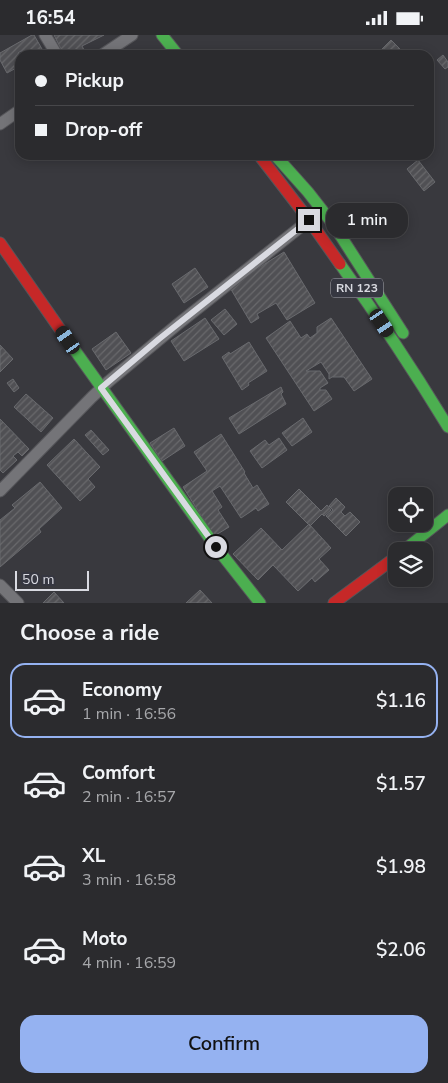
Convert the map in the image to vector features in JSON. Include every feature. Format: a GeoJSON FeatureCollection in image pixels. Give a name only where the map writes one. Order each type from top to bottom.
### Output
{"type":"FeatureCollection","features":[{"type":"Feature","properties":{"kind":"main road"},"geometry":{"type":"LineString","coordinates":[[162,35],[180,50]]}},
{"type":"Feature","properties":{"kind":"main road"},"geometry":{"type":"LineString","coordinates":[[176,35],[181,50]]}},
{"type":"Feature","properties":{"kind":"main road","name":"RN 123"},"geometry":{"type":"LineString","coordinates":[[263,160],[309,220],[392,338],[448,427]]}},
{"type":"Feature","properties":{"kind":"main road","name":"RN 123"},"geometry":{"type":"LineString","coordinates":[[279,160],[333,224],[411,346]]}},
{"type":"Feature","properties":{"kind":"main road"},"geometry":{"type":"LineString","coordinates":[[0,243],[101,388],[216,547],[260,603]]}},
{"type":"Feature","properties":{"kind":"main road"},"geometry":{"type":"LineString","coordinates":[[415,542],[448,515]]}},
{"type":"Feature","properties":{"kind":"main road"},"geometry":{"type":"LineString","coordinates":[[430,542],[448,527]]}},
{"type":"Feature","properties":{"kind":"main road"},"geometry":{"type":"LineString","coordinates":[[334,603],[388,563]]}},
{"type":"Feature","properties":{"kind":"main road"},"geometry":{"type":"LineString","coordinates":[[347,603],[388,575]]}},
{"type":"Feature","properties":{"kind":"street"},"geometry":{"type":"LineString","coordinates":[[45,35],[53,50]]}},
{"type":"Feature","properties":{"kind":"street"},"geometry":{"type":"LineString","coordinates":[[110,50],[132,35]]}},
{"type":"Feature","properties":{"kind":"street"},"geometry":{"type":"LineString","coordinates":[[0,124],[15,114]]}},
{"type":"Feature","properties":{"kind":"street"},"geometry":{"type":"LineString","coordinates":[[0,491],[101,388],[159,339],[322,210]]}},
{"type":"Feature","properties":{"kind":"street"},"geometry":{"type":"LineString","coordinates":[[0,585],[18,603]]}},
{"type":"Feature","properties":{"kind":"building"},"geometry":{"type":"Polygon","coordinates":[[[32,35],[34,35],[42,49],[15,50],[15,69],[7,73],[0,60],[0,53],[32,35]]]}},
{"type":"Feature","properties":{"kind":"building"},"geometry":{"type":"Polygon","coordinates":[[[54,35],[104,35],[82,46],[84,50],[62,50],[54,35]]]}},
{"type":"Feature","properties":{"kind":"building"},"geometry":{"type":"Polygon","coordinates":[[[391,40],[401,50],[381,50],[391,40]]]}},
{"type":"Feature","properties":{"kind":"building"},"geometry":{"type":"Polygon","coordinates":[[[443,55],[448,62],[448,67],[445,69],[437,60],[443,55]]]}},
{"type":"Feature","properties":{"kind":"building"},"geometry":{"type":"Polygon","coordinates":[[[418,160],[435,182],[424,191],[407,169],[418,160]]]}},
{"type":"Feature","properties":{"kind":"building"},"geometry":{"type":"Polygon","coordinates":[[[284,252],[315,303],[287,320],[276,303],[257,314],[259,318],[251,323],[229,286],[284,252]]]}},
{"type":"Feature","properties":{"kind":"building"},"geometry":{"type":"Polygon","coordinates":[[[195,268],[208,287],[184,303],[172,284],[195,268]]]}},
{"type":"Feature","properties":{"kind":"building"},"geometry":{"type":"Polygon","coordinates":[[[225,309],[237,324],[224,335],[211,320],[225,309]]]}},
{"type":"Feature","properties":{"kind":"building"},"geometry":{"type":"Polygon","coordinates":[[[205,318],[219,339],[184,361],[171,341],[205,318]]]}},
{"type":"Feature","properties":{"kind":"building"},"geometry":{"type":"Polygon","coordinates":[[[331,318],[372,379],[354,391],[344,377],[332,377],[329,379],[329,374],[321,362],[306,371],[320,371],[328,383],[320,388],[320,390],[326,390],[332,399],[314,411],[266,338],[290,321],[301,338],[307,334],[310,338],[317,333],[317,327],[331,318]]]}},
{"type":"Feature","properties":{"kind":"building"},"geometry":{"type":"Polygon","coordinates":[[[116,332],[131,353],[106,370],[92,349],[116,332]]]}},
{"type":"Feature","properties":{"kind":"building"},"geometry":{"type":"Polygon","coordinates":[[[249,342],[267,371],[248,383],[249,385],[242,390],[222,357],[249,342]]]}},
{"type":"Feature","properties":{"kind":"building"},"geometry":{"type":"Polygon","coordinates":[[[0,345],[13,359],[0,372],[0,345]]]}},
{"type":"Feature","properties":{"kind":"building"},"geometry":{"type":"Polygon","coordinates":[[[13,379],[19,388],[14,392],[7,383],[13,379]]]}},
{"type":"Feature","properties":{"kind":"building"},"geometry":{"type":"Polygon","coordinates":[[[281,387],[283,392],[281,394],[286,404],[239,434],[229,418],[281,387]]]}},
{"type":"Feature","properties":{"kind":"building"},"geometry":{"type":"Polygon","coordinates":[[[26,394],[53,418],[41,432],[14,407],[26,394]]]}},
{"type":"Feature","properties":{"kind":"building"},"geometry":{"type":"Polygon","coordinates":[[[303,418],[312,432],[292,446],[282,433],[303,418]]]}},
{"type":"Feature","properties":{"kind":"building"},"geometry":{"type":"Polygon","coordinates":[[[0,419],[29,449],[22,456],[18,452],[13,456],[17,460],[3,473],[0,470],[0,419]]]}},
{"type":"Feature","properties":{"kind":"building"},"geometry":{"type":"Polygon","coordinates":[[[174,428],[185,446],[162,461],[150,443],[174,428]]]}},
{"type":"Feature","properties":{"kind":"building"},"geometry":{"type":"Polygon","coordinates":[[[91,430],[109,450],[103,455],[85,435],[91,430]]]}},
{"type":"Feature","properties":{"kind":"building"},"geometry":{"type":"Polygon","coordinates":[[[221,434],[253,488],[257,485],[269,504],[258,511],[256,508],[241,518],[220,486],[212,491],[222,507],[218,510],[229,527],[214,536],[183,487],[207,471],[194,452],[221,434]]]}},
{"type":"Feature","properties":{"kind":"building"},"geometry":{"type":"Polygon","coordinates":[[[279,438],[287,450],[262,468],[250,451],[265,440],[269,445],[279,438]]]}},
{"type":"Feature","properties":{"kind":"building"},"geometry":{"type":"Polygon","coordinates":[[[74,439],[100,467],[88,479],[95,487],[80,501],[47,465],[74,439]]]}},
{"type":"Feature","properties":{"kind":"building"},"geometry":{"type":"Polygon","coordinates":[[[40,482],[62,508],[39,529],[41,532],[0,567],[0,520],[15,508],[12,505],[40,482]]]}},
{"type":"Feature","properties":{"kind":"building"},"geometry":{"type":"Polygon","coordinates":[[[299,489],[321,511],[327,505],[331,510],[324,516],[322,514],[310,526],[286,502],[299,489]]]}},
{"type":"Feature","properties":{"kind":"building"},"geometry":{"type":"Polygon","coordinates":[[[336,498],[345,507],[341,512],[345,516],[350,512],[360,522],[346,536],[326,516],[333,510],[329,506],[336,498]]]}},
{"type":"Feature","properties":{"kind":"building"},"geometry":{"type":"Polygon","coordinates":[[[309,524],[331,548],[319,559],[329,570],[315,582],[312,578],[298,591],[273,565],[258,580],[233,554],[261,528],[282,550],[309,524]]]}},
{"type":"Feature","properties":{"kind":"building"},"geometry":{"type":"Polygon","coordinates":[[[200,590],[212,603],[186,603],[200,590]]]}},
{"type":"Feature","properties":{"kind":"building"},"geometry":{"type":"Polygon","coordinates":[[[54,592],[64,603],[43,603],[54,592]]]}},
{"type":"Feature","properties":{"kind":"traffic: fast"},"geometry":{"type":"LineString","coordinates":[[162,35],[174,50]]}},
{"type":"Feature","properties":{"kind":"traffic: fast"},"geometry":{"type":"LineString","coordinates":[[279,160],[333,224],[403,333]]}},
{"type":"Feature","properties":{"kind":"traffic: fast"},"geometry":{"type":"LineString","coordinates":[[340,264],[396,344],[448,427]]}},
{"type":"Feature","properties":{"kind":"traffic: fast"},"geometry":{"type":"LineString","coordinates":[[71,345],[216,547],[260,603]]}},
{"type":"Feature","properties":{"kind":"traffic: fast"},"geometry":{"type":"LineString","coordinates":[[414,542],[448,515]]}},
{"type":"Feature","properties":{"kind":"traffic: jam"},"geometry":{"type":"LineString","coordinates":[[263,160],[340,264]]}},
{"type":"Feature","properties":{"kind":"traffic: jam"},"geometry":{"type":"LineString","coordinates":[[0,243],[71,345]]}},
{"type":"Feature","properties":{"kind":"traffic: jam"},"geometry":{"type":"LineString","coordinates":[[334,603],[388,563]]}},
{"type":"Feature","properties":{"kind":"route"},"geometry":{"type":"LineString","coordinates":[[216,547],[101,388],[159,339],[309,220]]}}]}
